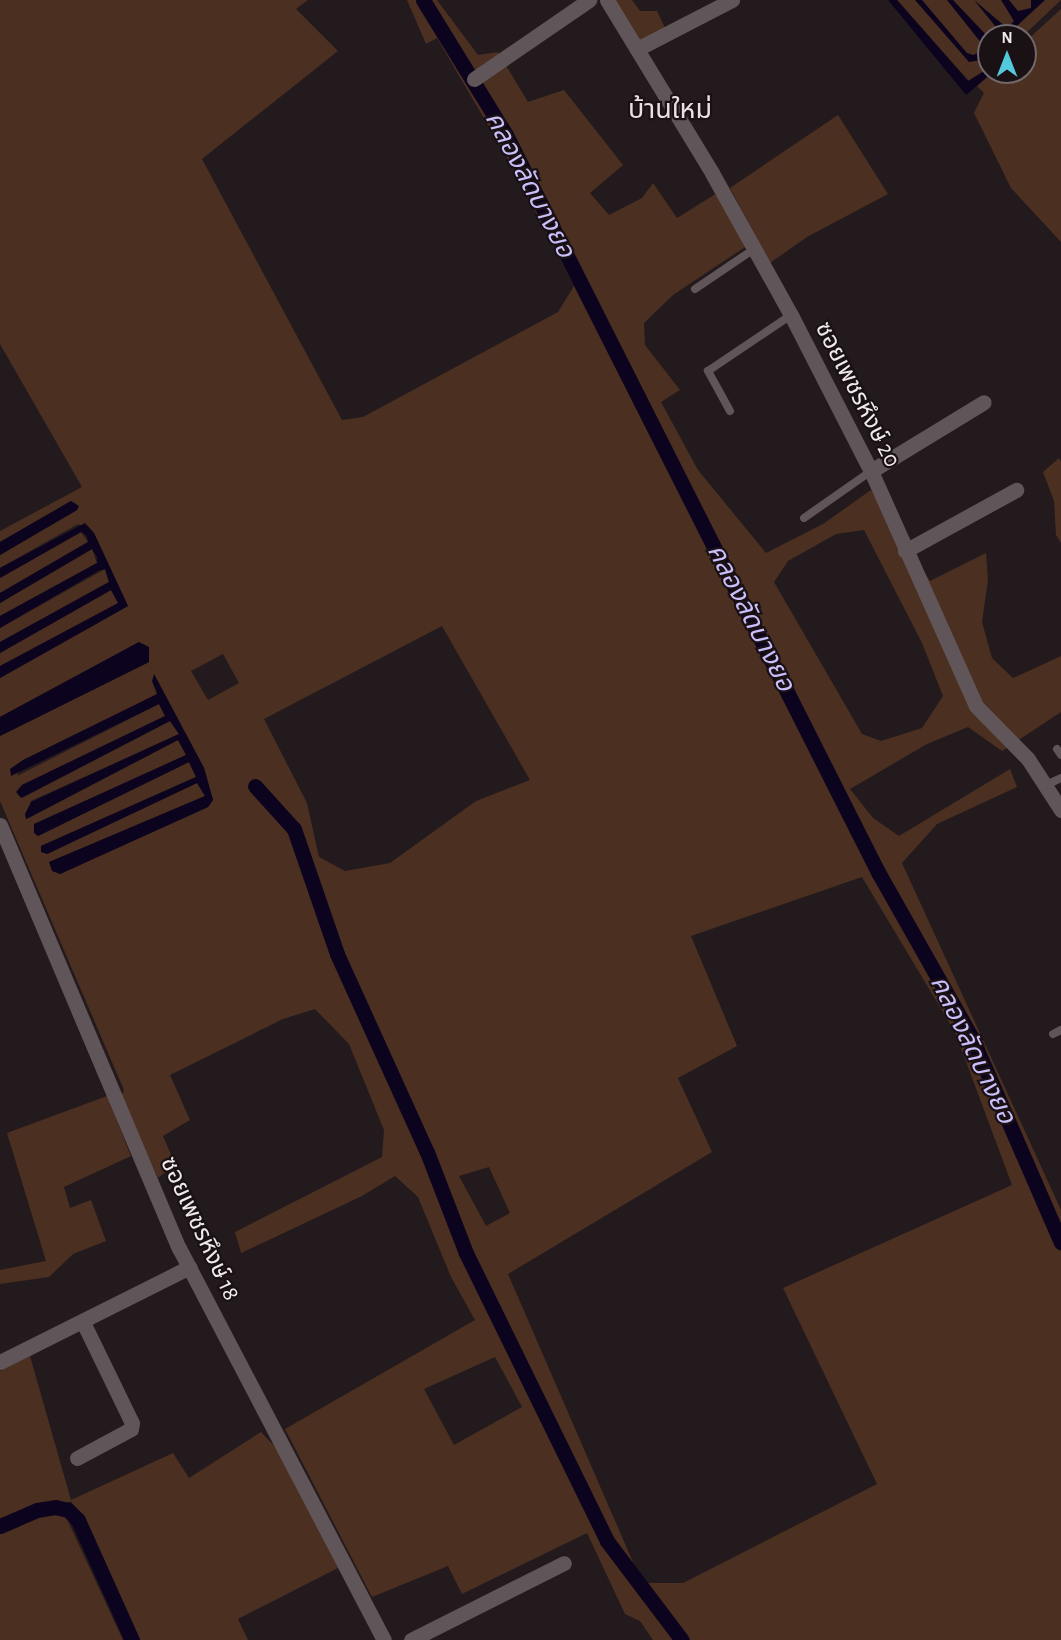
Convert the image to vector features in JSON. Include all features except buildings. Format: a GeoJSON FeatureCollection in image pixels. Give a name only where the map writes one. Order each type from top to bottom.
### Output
{"type":"FeatureCollection","features":[{"type":"Feature","properties":{"kind":"street"},"geometry":{"type":"LineString","coordinates":[[474,79],[589,0]]}},
{"type":"Feature","properties":{"kind":"street","name":"ซอยเพชรหึงษ์ 20"},"geometry":{"type":"LineString","coordinates":[[607,0],[791,315],[871,471],[976,706],[1028,759],[1061,810]]}},
{"type":"Feature","properties":{"kind":"street"},"geometry":{"type":"LineString","coordinates":[[637,49],[732,0]]}},
{"type":"Feature","properties":{"kind":"street"},"geometry":{"type":"LineString","coordinates":[[871,471],[984,402]]}},
{"type":"Feature","properties":{"kind":"street"},"geometry":{"type":"LineString","coordinates":[[906,551],[1016,490]]}},
{"type":"Feature","properties":{"kind":"street","name":"ซอยเพชรหึงษ์ 18"},"geometry":{"type":"LineString","coordinates":[[0,825],[59,971],[190,1267],[384,1640]]}},
{"type":"Feature","properties":{"kind":"street"},"geometry":{"type":"LineString","coordinates":[[0,1362],[190,1267]]}},
{"type":"Feature","properties":{"kind":"street"},"geometry":{"type":"LineString","coordinates":[[77,1458],[131,1429],[132,1423],[83,1322]]}},
{"type":"Feature","properties":{"kind":"street"},"geometry":{"type":"LineString","coordinates":[[411,1640],[564,1563]]}},
{"type":"Feature","properties":{"kind":"lane"},"geometry":{"type":"LineString","coordinates":[[695,289],[754,249]]}},
{"type":"Feature","properties":{"kind":"lane"},"geometry":{"type":"LineString","coordinates":[[730,411],[708,371],[791,315]]}},
{"type":"Feature","properties":{"kind":"lane"},"geometry":{"type":"LineString","coordinates":[[804,518],[871,471]]}},
{"type":"Feature","properties":{"kind":"lane"},"geometry":{"type":"LineString","coordinates":[[1046,785],[1061,778]]}},
{"type":"Feature","properties":{"kind":"shaded area"},"geometry":{"type":"Polygon","coordinates":[[[0,0],[308,0],[296,9],[338,51],[202,159],[342,420],[363,417],[558,312],[574,286],[513,168],[437,38],[426,44],[407,0],[437,0],[478,55],[498,52],[528,102],[564,90],[623,165],[590,193],[609,215],[642,198],[653,183],[677,218],[717,193],[745,247],[673,295],[644,323],[645,345],[680,390],[661,402],[698,470],[766,553],[823,524],[871,490],[930,581],[986,553],[988,580],[982,622],[992,658],[1013,678],[1061,656],[1061,712],[1002,751],[968,727],[927,744],[850,789],[873,818],[899,836],[1010,769],[1017,787],[937,824],[902,863],[1061,1210],[1061,1640],[653,1640],[640,1621],[625,1614],[587,1533],[462,1594],[448,1566],[372,1597],[285,1429],[475,1320],[451,1277],[418,1197],[395,1176],[362,1196],[241,1253],[235,1232],[382,1157],[384,1130],[349,1044],[315,1009],[283,1019],[170,1075],[190,1120],[163,1136],[175,1164],[158,1178],[121,1097],[124,1090],[0,801],[0,736],[149,662],[139,642],[0,717],[0,678],[128,606],[94,533],[78,524],[0,568],[0,555],[77,510],[71,501],[0,542],[0,531],[82,487],[0,344],[0,0]],[[864,530],[836,534],[788,561],[774,582],[862,734],[881,741],[922,728],[943,696],[922,643],[864,530]],[[442,626],[264,719],[307,803],[319,857],[345,871],[390,863],[476,801],[530,780],[442,626]],[[223,654],[191,671],[208,700],[239,683],[223,654]],[[154,674],[158,694],[24,760],[17,776],[159,704],[165,716],[22,785],[22,798],[170,721],[179,734],[31,801],[27,819],[178,740],[186,755],[35,824],[38,836],[189,762],[196,777],[41,846],[47,854],[197,783],[205,796],[50,862],[60,874],[208,807],[213,800],[204,768],[154,674]],[[862,877],[691,936],[737,1046],[678,1078],[712,1152],[508,1274],[642,1583],[683,1583],[877,1484],[783,1288],[1012,1185],[955,1032],[862,877]],[[489,1167],[459,1176],[486,1226],[510,1213],[489,1167]],[[495,1357],[424,1389],[454,1445],[522,1407],[495,1357]]]}},
{"type":"Feature","properties":{"kind":"shaded area"},"geometry":{"type":"Polygon","coordinates":[[[615,0],[632,0],[640,11],[657,11],[665,28],[640,42],[615,0]]]}},
{"type":"Feature","properties":{"kind":"shaded area"},"geometry":{"type":"Polygon","coordinates":[[[888,0],[897,0],[968,81],[977,75],[977,84],[979,84],[966,95],[888,0]]]}},
{"type":"Feature","properties":{"kind":"shaded area"},"geometry":{"type":"Polygon","coordinates":[[[897,0],[1061,0],[1036,24],[977,24],[977,76],[969,81],[897,0]]]}},
{"type":"Feature","properties":{"kind":"shaded area"},"geometry":{"type":"Polygon","coordinates":[[[915,0],[922,0],[967,53],[973,55],[977,53],[977,61],[969,62],[915,0]]]}},
{"type":"Feature","properties":{"kind":"shaded area"},"geometry":{"type":"Polygon","coordinates":[[[947,0],[953,0],[977,25],[977,38],[947,0]]]}},
{"type":"Feature","properties":{"kind":"shaded area"},"geometry":{"type":"Polygon","coordinates":[[[974,0],[1002,24],[994,24],[974,0]]]}},
{"type":"Feature","properties":{"kind":"shaded area"},"geometry":{"type":"Polygon","coordinates":[[[1001,0],[1009,0],[1018,11],[1031,8],[1031,0],[1045,0],[1019,24],[1011,24],[1014,21],[1001,0]]]}},
{"type":"Feature","properties":{"kind":"shaded area"},"geometry":{"type":"Polygon","coordinates":[[[1061,9],[1061,242],[1011,188],[974,113],[984,93],[977,86],[979,84],[1037,84],[1037,31],[1061,9]]]}},
{"type":"Feature","properties":{"kind":"shaded area"},"geometry":{"type":"Polygon","coordinates":[[[838,115],[888,194],[807,237],[770,263],[730,188],[838,115]]]}},
{"type":"Feature","properties":{"kind":"shaded area"},"geometry":{"type":"Polygon","coordinates":[[[1059,458],[1061,462],[1061,543],[1056,535],[1054,501],[1043,472],[1059,458]]]}},
{"type":"Feature","properties":{"kind":"shaded area"},"geometry":{"type":"Polygon","coordinates":[[[71,501],[79,506],[77,510],[0,555],[0,542],[71,501]]]}},
{"type":"Feature","properties":{"kind":"shaded area"},"geometry":{"type":"Polygon","coordinates":[[[85,523],[94,533],[128,606],[0,678],[0,666],[118,603],[111,590],[0,653],[0,642],[109,582],[105,569],[98,571],[0,628],[0,616],[97,563],[97,557],[92,549],[0,603],[0,593],[88,542],[87,536],[81,532],[0,578],[0,568],[85,523]]]}},
{"type":"Feature","properties":{"kind":"shaded area"},"geometry":{"type":"Polygon","coordinates":[[[81,532],[88,542],[0,593],[0,578],[81,532]]]}},
{"type":"Feature","properties":{"kind":"shaded area"},"geometry":{"type":"Polygon","coordinates":[[[92,549],[97,563],[0,616],[0,603],[92,549]]]}},
{"type":"Feature","properties":{"kind":"shaded area"},"geometry":{"type":"Polygon","coordinates":[[[105,569],[109,582],[0,642],[0,628],[105,569]]]}},
{"type":"Feature","properties":{"kind":"shaded area"},"geometry":{"type":"Polygon","coordinates":[[[111,590],[119,603],[0,666],[0,653],[111,590]]]}},
{"type":"Feature","properties":{"kind":"shaded area"},"geometry":{"type":"Polygon","coordinates":[[[139,642],[149,647],[149,662],[0,736],[0,717],[139,642]]]}},
{"type":"Feature","properties":{"kind":"shaded area"},"geometry":{"type":"Polygon","coordinates":[[[154,674],[204,768],[213,800],[208,807],[60,874],[52,871],[49,862],[205,796],[197,783],[47,854],[41,852],[41,846],[196,777],[189,762],[38,836],[34,833],[34,824],[186,755],[178,740],[26,819],[25,814],[31,802],[179,734],[170,721],[21,798],[16,792],[22,785],[165,716],[159,704],[11,776],[10,769],[23,760],[157,694],[152,681],[154,674]]]}},
{"type":"Feature","properties":{"kind":"shaded area"},"geometry":{"type":"Polygon","coordinates":[[[107,1096],[131,1156],[64,1187],[70,1208],[91,1200],[106,1241],[73,1254],[49,1277],[0,1284],[0,1270],[46,1261],[7,1133],[107,1096]]]}},
{"type":"Feature","properties":{"kind":"shaded area"},"geometry":{"type":"Polygon","coordinates":[[[30,1356],[71,1500],[173,1453],[189,1478],[261,1432],[281,1453],[338,1568],[238,1619],[248,1640],[136,1640],[71,1501],[43,1513],[66,1517],[123,1640],[0,1640],[0,1371],[30,1356]]]}},
{"type":"Feature","properties":{"kind":"waterway","name":"คลองลัดบางยอ"},"geometry":{"type":"LineString","coordinates":[[423,0],[506,135],[878,872],[972,1038],[1061,1243]]}},
{"type":"Feature","properties":{"kind":"waterway"},"geometry":{"type":"LineString","coordinates":[[255,786],[294,829],[337,954],[427,1152],[466,1253],[607,1541],[682,1640]]}},
{"type":"Feature","properties":{"kind":"waterway"},"geometry":{"type":"LineString","coordinates":[[0,1526],[37,1510],[55,1507],[68,1510],[78,1520],[132,1640]]}},
{"type":"Feature","properties":{"kind":"district","name":"บ้านใหม่"},"geometry":{"type":"Point","coordinates":[670,110]}}]}
